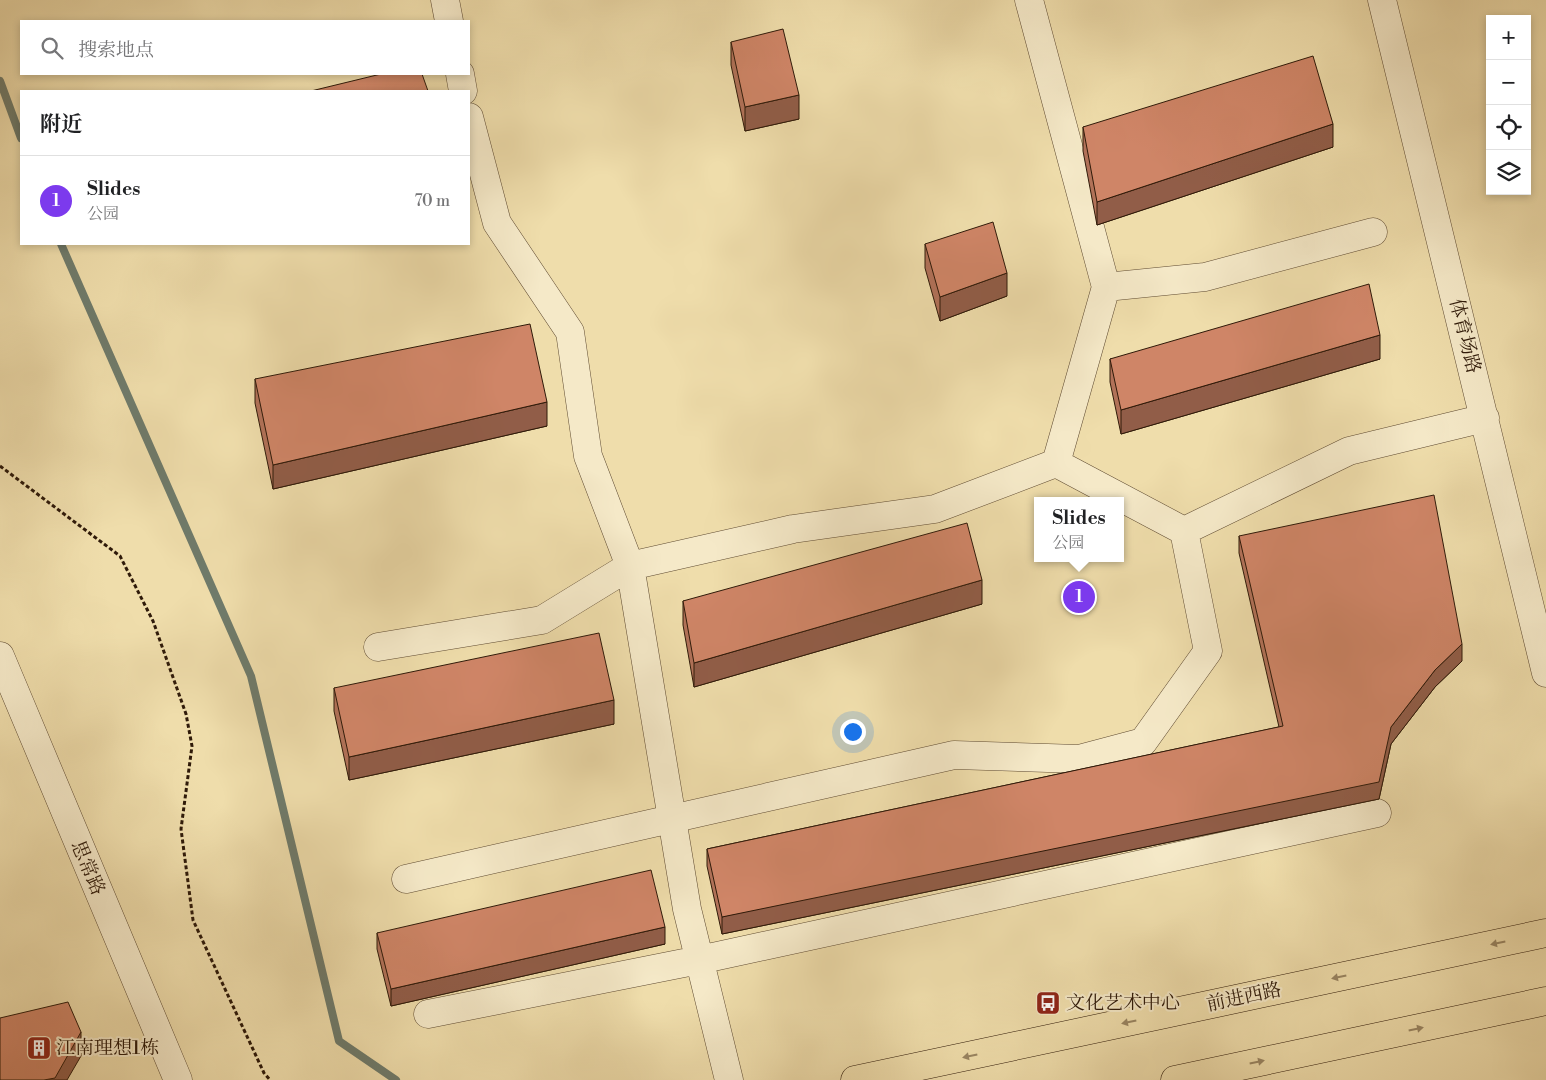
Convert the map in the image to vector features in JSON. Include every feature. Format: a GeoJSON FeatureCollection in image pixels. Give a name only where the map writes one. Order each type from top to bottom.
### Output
{"type":"FeatureCollection","features":[{"type":"Feature","properties":{"kind":"main road","name":"前进西路"},"geometry":{"type":"LineString","coordinates":[[855,1080],[1546,933]]}},
{"type":"Feature","properties":{"kind":"main road"},"geometry":{"type":"LineString","coordinates":[[1175,1080],[1546,1001]]}},
{"type":"Feature","properties":{"kind":"street"},"geometry":{"type":"LineString","coordinates":[[445,0],[449,20]]}},
{"type":"Feature","properties":{"kind":"street"},"geometry":{"type":"LineString","coordinates":[[1029,0],[1106,287],[1056,463]]}},
{"type":"Feature","properties":{"kind":"street","name":"体育场路"},"geometry":{"type":"LineString","coordinates":[[1382,0],[1546,673]]}},
{"type":"Feature","properties":{"kind":"street"},"geometry":{"type":"LineString","coordinates":[[460,75],[463,90]]}},
{"type":"Feature","properties":{"kind":"street"},"geometry":{"type":"LineString","coordinates":[[470,121],[497,223],[570,332],[588,456],[630,566],[687,909],[729,1080]]}},
{"type":"Feature","properties":{"kind":"street"},"geometry":{"type":"LineString","coordinates":[[1106,287],[1204,277],[1373,232]]}},
{"type":"Feature","properties":{"kind":"street"},"geometry":{"type":"LineString","coordinates":[[1184,530],[1349,451],[1484,418]]}},
{"type":"Feature","properties":{"kind":"street"},"geometry":{"type":"LineString","coordinates":[[378,647],[542,620],[630,566],[793,529],[935,509],[1056,463],[1121,497]]}},
{"type":"Feature","properties":{"kind":"street"},"geometry":{"type":"LineString","coordinates":[[1124,499],[1184,530]]}},
{"type":"Feature","properties":{"kind":"street"},"geometry":{"type":"LineString","coordinates":[[406,879],[954,755],[1079,759],[1143,742],[1208,651],[1184,530]]}},
{"type":"Feature","properties":{"kind":"street","name":"思常路"},"geometry":{"type":"LineString","coordinates":[[0,656],[178,1080]]}},
{"type":"Feature","properties":{"kind":"street"},"geometry":{"type":"LineString","coordinates":[[428,1014],[699,960],[1377,813]]}},
{"type":"Feature","properties":{"kind":"path"},"geometry":{"type":"LineString","coordinates":[[0,466],[120,556],[153,622],[186,714],[192,746],[181,829],[193,920],[264,1073],[270,1080]]}},
{"type":"Feature","properties":{"kind":"building"},"geometry":{"type":"Polygon","coordinates":[[[783,29],[799,95],[745,107],[731,42],[783,29]]]}},
{"type":"Feature","properties":{"kind":"building"},"geometry":{"type":"Polygon","coordinates":[[[1313,56],[1333,124],[1097,202],[1083,127],[1313,56]]]}},
{"type":"Feature","properties":{"kind":"building"},"geometry":{"type":"Polygon","coordinates":[[[377,75],[422,75],[428,90],[315,90],[377,75]]]}},
{"type":"Feature","properties":{"kind":"building"},"geometry":{"type":"Polygon","coordinates":[[[993,222],[1007,273],[940,297],[925,244],[993,222]]]}},
{"type":"Feature","properties":{"kind":"building"},"geometry":{"type":"Polygon","coordinates":[[[1369,284],[1380,335],[1121,410],[1110,359],[1369,284]]]}},
{"type":"Feature","properties":{"kind":"building"},"geometry":{"type":"Polygon","coordinates":[[[530,324],[547,402],[273,465],[255,379],[530,324]]]}},
{"type":"Feature","properties":{"kind":"building"},"geometry":{"type":"Polygon","coordinates":[[[1434,495],[1462,644],[1435,670],[1391,727],[1379,782],[722,917],[707,849],[1283,726],[1239,536],[1434,495]]]}},
{"type":"Feature","properties":{"kind":"building"},"geometry":{"type":"Polygon","coordinates":[[[967,523],[982,580],[694,663],[683,601],[967,523]]]}},
{"type":"Feature","properties":{"kind":"building"},"geometry":{"type":"Polygon","coordinates":[[[599,633],[614,700],[349,757],[334,688],[599,633]]]}},
{"type":"Feature","properties":{"kind":"building"},"geometry":{"type":"Polygon","coordinates":[[[651,870],[665,927],[391,989],[377,933],[651,870]]]}},
{"type":"Feature","properties":{"kind":"building","name":"江南理想1栋"},"geometry":{"type":"Polygon","coordinates":[[[68,1002],[81,1032],[55,1078],[44,1080],[0,1080],[0,1018],[68,1002]]]}},
{"type":"Feature","properties":{"kind":"waterway"},"geometry":{"type":"LineString","coordinates":[[0,81],[20,135]]}},
{"type":"Feature","properties":{"kind":"waterway"},"geometry":{"type":"LineString","coordinates":[[61,245],[251,676],[339,1041],[396,1080]]}},
{"type":"Feature","properties":{"kind":"place","name":"Slides"},"geometry":{"type":"Point","coordinates":[1079,597]}},
{"type":"Feature","properties":{"kind":"place","name":"文化艺术中心"},"geometry":{"type":"Point","coordinates":[1048,1003]}},
{"type":"Feature","properties":{"kind":"place","name":"江南理想1栋"},"geometry":{"type":"Point","coordinates":[39,1048]}}]}
